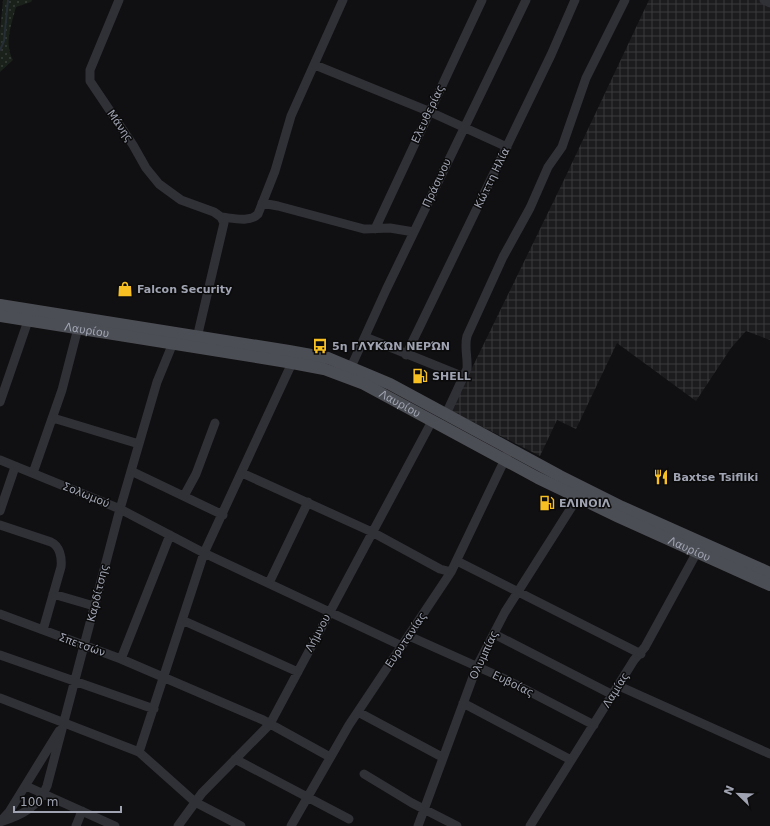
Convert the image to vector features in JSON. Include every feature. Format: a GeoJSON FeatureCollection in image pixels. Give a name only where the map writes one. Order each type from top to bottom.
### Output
{"type":"FeatureCollection","features":[{"type":"Feature","properties":{"kind":"main road","name":"Λαυρίου"},"geometry":{"type":"LineString","coordinates":[[0,305],[30,316],[78,328],[173,344],[196,342],[324,369],[347,377],[364,384],[504,460],[578,497],[770,585]]}},
{"type":"Feature","properties":{"kind":"main road","name":"Λαυρίου"},"geometry":{"type":"LineString","coordinates":[[0,316],[30,316],[196,342],[319,356],[351,367],[392,385],[510,449],[622,507],[770,573]]}},
{"type":"Feature","properties":{"kind":"street","name":"Μάνης"},"geometry":{"type":"LineString","coordinates":[[119,0],[90,70],[90,82],[133,145],[146,168],[159,184],[181,200],[212,211],[220,217],[252,218],[258,214],[276,170],[288,125],[343,0]]}},
{"type":"Feature","properties":{"kind":"street","name":"Ελευθερίας"},"geometry":{"type":"LineString","coordinates":[[375,229],[428,111],[481,0]]}},
{"type":"Feature","properties":{"kind":"street","name":"Πράσινου"},"geometry":{"type":"LineString","coordinates":[[351,367],[414,232],[526,0]]}},
{"type":"Feature","properties":{"kind":"street","name":"Κώττη Ηλία"},"geometry":{"type":"LineString","coordinates":[[406,355],[507,147],[575,0]]}},
{"type":"Feature","properties":{"kind":"street"},"geometry":{"type":"LineString","coordinates":[[446,414],[464,377],[468,361],[465,344],[467,336],[504,257],[533,202],[548,167],[562,148],[586,78],[625,0]]}},
{"type":"Feature","properties":{"kind":"street"},"geometry":{"type":"LineString","coordinates":[[764,0],[770,3]]}},
{"type":"Feature","properties":{"kind":"street"},"geometry":{"type":"LineString","coordinates":[[315,64],[428,111],[507,147]]}},
{"type":"Feature","properties":{"kind":"street"},"geometry":{"type":"LineString","coordinates":[[262,203],[360,228],[390,228],[414,232]]}},
{"type":"Feature","properties":{"kind":"street"},"geometry":{"type":"LineString","coordinates":[[196,342],[224,227],[220,217]]}},
{"type":"Feature","properties":{"kind":"street"},"geometry":{"type":"LineString","coordinates":[[0,402],[30,316]]}},
{"type":"Feature","properties":{"kind":"street"},"geometry":{"type":"LineString","coordinates":[[33,474],[53,418],[78,328]]}},
{"type":"Feature","properties":{"kind":"street"},"geometry":{"type":"LineString","coordinates":[[365,337],[406,355],[464,377]]}},
{"type":"Feature","properties":{"kind":"street","name":"Καρδίτσης"},"geometry":{"type":"LineString","coordinates":[[1,822],[26,812],[44,794],[76,682],[94,606],[120,509],[158,382],[173,344]]}},
{"type":"Feature","properties":{"kind":"street"},"geometry":{"type":"LineString","coordinates":[[139,752],[204,553],[223,515],[292,363]]}},
{"type":"Feature","properties":{"kind":"street"},"geometry":{"type":"LineString","coordinates":[[53,418],[139,444]]}},
{"type":"Feature","properties":{"kind":"street","name":"Λήμνου"},"geometry":{"type":"LineString","coordinates":[[178,826],[195,802],[270,724],[432,421]]}},
{"type":"Feature","properties":{"kind":"street"},"geometry":{"type":"LineString","coordinates":[[184,496],[196,474],[215,422]]}},
{"type":"Feature","properties":{"kind":"street","name":"Ευρυτανίας"},"geometry":{"type":"LineString","coordinates":[[291,826],[330,757],[358,712],[451,572],[510,449]]}},
{"type":"Feature","properties":{"kind":"street","name":"Σολωμού"},"geometry":{"type":"LineString","coordinates":[[0,460],[120,509],[204,553],[402,646]]}},
{"type":"Feature","properties":{"kind":"street"},"geometry":{"type":"LineString","coordinates":[[0,511],[15,466]]}},
{"type":"Feature","properties":{"kind":"street"},"geometry":{"type":"LineString","coordinates":[[131,471],[223,515]]}},
{"type":"Feature","properties":{"kind":"street"},"geometry":{"type":"LineString","coordinates":[[242,473],[372,532],[440,569],[451,572]]}},
{"type":"Feature","properties":{"kind":"street","name":"Ολυμπίας"},"geometry":{"type":"LineString","coordinates":[[418,826],[442,757],[477,666],[518,591],[578,497]]}},
{"type":"Feature","properties":{"kind":"street"},"geometry":{"type":"LineString","coordinates":[[268,583],[308,502]]}},
{"type":"Feature","properties":{"kind":"street"},"geometry":{"type":"LineString","coordinates":[[0,524],[51,542],[58,547],[62,562],[43,630]]}},
{"type":"Feature","properties":{"kind":"street"},"geometry":{"type":"LineString","coordinates":[[121,659],[170,535]]}},
{"type":"Feature","properties":{"kind":"street","name":"Λαμίας"},"geometry":{"type":"LineString","coordinates":[[530,826],[634,660],[641,654],[668,608],[697,552]]}},
{"type":"Feature","properties":{"kind":"street"},"geometry":{"type":"LineString","coordinates":[[457,561],[641,654]]}},
{"type":"Feature","properties":{"kind":"street"},"geometry":{"type":"LineString","coordinates":[[53,594],[94,606]]}},
{"type":"Feature","properties":{"kind":"street","name":"Σπετσών"},"geometry":{"type":"LineString","coordinates":[[0,614],[121,659],[270,724],[330,757]]}},
{"type":"Feature","properties":{"kind":"street"},"geometry":{"type":"LineString","coordinates":[[182,620],[298,672]]}},
{"type":"Feature","properties":{"kind":"street"},"geometry":{"type":"LineString","coordinates":[[494,634],[613,695]]}},
{"type":"Feature","properties":{"kind":"street","name":"Ευβοίας"},"geometry":{"type":"LineString","coordinates":[[409,636],[477,666],[594,725]]}},
{"type":"Feature","properties":{"kind":"street"},"geometry":{"type":"LineString","coordinates":[[0,655],[154,709]]}},
{"type":"Feature","properties":{"kind":"street"},"geometry":{"type":"LineString","coordinates":[[619,686],[770,754]]}},
{"type":"Feature","properties":{"kind":"street"},"geometry":{"type":"LineString","coordinates":[[0,698],[139,752],[195,802],[241,826]]}},
{"type":"Feature","properties":{"kind":"street"},"geometry":{"type":"LineString","coordinates":[[463,703],[571,760]]}},
{"type":"Feature","properties":{"kind":"street"},"geometry":{"type":"LineString","coordinates":[[358,712],[442,757]]}},
{"type":"Feature","properties":{"kind":"street"},"geometry":{"type":"LineString","coordinates":[[1,822],[10,812],[64,723]]}},
{"type":"Feature","properties":{"kind":"street"},"geometry":{"type":"LineString","coordinates":[[235,760],[349,819]]}},
{"type":"Feature","properties":{"kind":"street"},"geometry":{"type":"LineString","coordinates":[[364,774],[424,810],[457,826]]}},
{"type":"Feature","properties":{"kind":"street"},"geometry":{"type":"LineString","coordinates":[[26,786],[115,826]]}},
{"type":"Feature","properties":{"kind":"street"},"geometry":{"type":"LineString","coordinates":[[76,826],[82,811]]}},
{"type":"Feature","properties":{"kind":"shaded area"},"geometry":{"type":"Polygon","coordinates":[[[3,0],[32,0],[31,2],[16,7],[9,34],[10,54],[13,60],[0,72],[0,31],[3,0]]]}},
{"type":"Feature","properties":{"kind":"shaded area"},"geometry":{"type":"Polygon","coordinates":[[[649,0],[770,0],[770,340],[746,331],[731,348],[696,401],[617,343],[576,429],[557,420],[540,456],[451,411],[563,182],[649,0]]]}},
{"type":"Feature","properties":{"kind":"waterway"},"geometry":{"type":"LineString","coordinates":[[0,50],[4,41],[8,0]]}},
{"type":"Feature","properties":{"kind":"place","name":"Falcon Security"},"geometry":{"type":"Point","coordinates":[125,289]}},
{"type":"Feature","properties":{"kind":"place","name":"5η ΓΛΥΚΏΝ ΝΕΡΏΝ"},"geometry":{"type":"Point","coordinates":[320,346]}},
{"type":"Feature","properties":{"kind":"place","name":"SHELL"},"geometry":{"type":"Point","coordinates":[420,376]}},
{"type":"Feature","properties":{"kind":"place","name":"Baxtse Tsifliki"},"geometry":{"type":"Point","coordinates":[661,477]}},
{"type":"Feature","properties":{"kind":"place","name":"ΕΛΙΝΟΙΛ"},"geometry":{"type":"Point","coordinates":[547,503]}}]}
